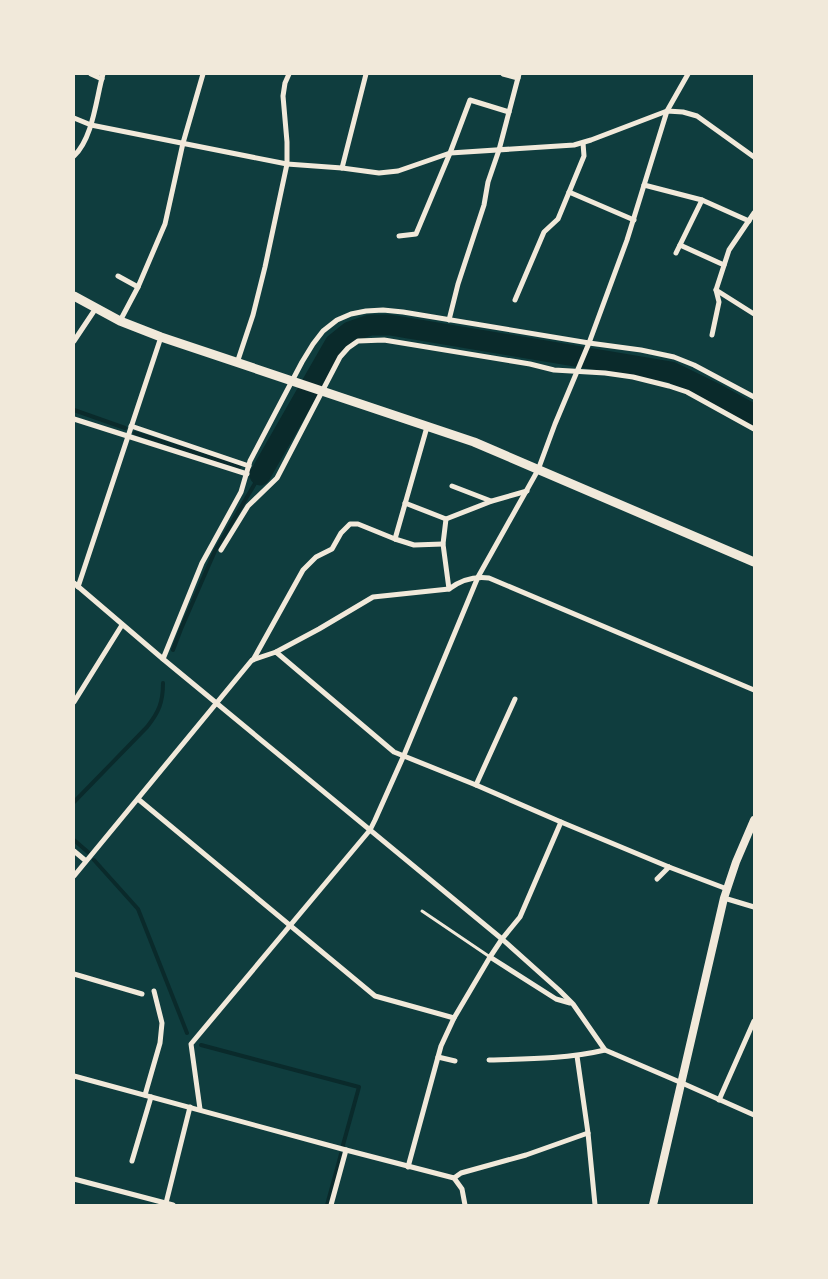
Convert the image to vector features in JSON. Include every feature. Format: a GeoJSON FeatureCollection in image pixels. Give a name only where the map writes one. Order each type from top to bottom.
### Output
{"type":"FeatureCollection","features":[{"type":"Feature","properties":{"kind":"main road"},"geometry":{"type":"LineString","coordinates":[[74,296],[120,321],[161,338],[474,442],[754,562]]}},
{"type":"Feature","properties":{"kind":"street"},"geometry":{"type":"LineString","coordinates":[[74,156],[81,150],[91,125],[103,77],[91,74]]}},
{"type":"Feature","properties":{"kind":"street"},"geometry":{"type":"LineString","coordinates":[[120,321],[138,287],[165,224],[183,143],[203,74]]}},
{"type":"Feature","properties":{"kind":"street"},"geometry":{"type":"LineString","coordinates":[[237,364],[253,315],[287,164],[283,96],[289,74]]}},
{"type":"Feature","properties":{"kind":"street"},"geometry":{"type":"LineString","coordinates":[[342,168],[366,74]]}},
{"type":"Feature","properties":{"kind":"street"},"geometry":{"type":"LineString","coordinates":[[449,320],[458,284],[484,206],[488,182],[499,150],[519,76],[503,74]]}},
{"type":"Feature","properties":{"kind":"street"},"geometry":{"type":"LineString","coordinates":[[200,1109],[191,1044],[370,830],[404,755],[478,576],[538,470],[589,343],[634,220],[668,111],[688,74]]}},
{"type":"Feature","properties":{"kind":"street"},"geometry":{"type":"LineString","coordinates":[[399,236],[416,234],[470,100],[509,112]]}},
{"type":"Feature","properties":{"kind":"street"},"geometry":{"type":"LineString","coordinates":[[74,118],[91,125],[287,164],[379,173],[398,171],[450,153],[574,145],[668,111],[683,112],[697,116],[754,157]]}},
{"type":"Feature","properties":{"kind":"street"},"geometry":{"type":"LineString","coordinates":[[515,300],[544,232],[558,218],[584,156],[583,143]]}},
{"type":"Feature","properties":{"kind":"street"},"geometry":{"type":"LineString","coordinates":[[644,185],[702,200],[749,220]]}},
{"type":"Feature","properties":{"kind":"street"},"geometry":{"type":"LineString","coordinates":[[569,192],[634,220]]}},
{"type":"Feature","properties":{"kind":"street"},"geometry":{"type":"LineString","coordinates":[[676,252],[702,200]]}},
{"type":"Feature","properties":{"kind":"street"},"geometry":{"type":"LineString","coordinates":[[712,335],[720,302],[716,290],[729,250],[754,213]]}},
{"type":"Feature","properties":{"kind":"street"},"geometry":{"type":"LineString","coordinates":[[680,245],[724,265]]}},
{"type":"Feature","properties":{"kind":"street"},"geometry":{"type":"LineString","coordinates":[[118,276],[138,287]]}},
{"type":"Feature","properties":{"kind":"street"},"geometry":{"type":"LineString","coordinates":[[716,290],[754,314]]}},
{"type":"Feature","properties":{"kind":"street"},"geometry":{"type":"LineString","coordinates":[[74,341],[96,308]]}},
{"type":"Feature","properties":{"kind":"street"},"geometry":{"type":"LineString","coordinates":[[163,659],[202,563],[241,492],[250,461],[312,344],[323,331],[337,320],[351,314],[383,310],[641,350],[674,357],[694,365],[754,397]]}},
{"type":"Feature","properties":{"kind":"street"},"geometry":{"type":"LineString","coordinates":[[161,338],[76,585],[502,939],[573,1004],[605,1050],[754,1115]]}},
{"type":"Feature","properties":{"kind":"street"},"geometry":{"type":"LineString","coordinates":[[221,550],[248,506],[276,478],[340,357],[358,340],[384,340],[530,364],[554,370],[605,373],[632,377],[687,392],[754,429]]}},
{"type":"Feature","properties":{"kind":"street"},"geometry":{"type":"LineString","coordinates":[[74,419],[246,474]]}},
{"type":"Feature","properties":{"kind":"street"},"geometry":{"type":"LineString","coordinates":[[131,426],[249,466]]}},
{"type":"Feature","properties":{"kind":"street"},"geometry":{"type":"LineString","coordinates":[[395,539],[427,427]]}},
{"type":"Feature","properties":{"kind":"street"},"geometry":{"type":"LineString","coordinates":[[452,486],[492,501]]}},
{"type":"Feature","properties":{"kind":"street"},"geometry":{"type":"LineString","coordinates":[[405,503],[446,519],[492,501],[527,491]]}},
{"type":"Feature","properties":{"kind":"street"},"geometry":{"type":"LineString","coordinates":[[446,519],[443,544],[449,589]]}},
{"type":"Feature","properties":{"kind":"street"},"geometry":{"type":"LineString","coordinates":[[74,876],[252,660],[303,570],[316,557],[332,549],[341,533],[350,524],[358,524],[414,545],[443,544]]}},
{"type":"Feature","properties":{"kind":"street"},"geometry":{"type":"LineString","coordinates":[[252,660],[276,652],[373,597],[449,589],[458,582],[478,576],[489,578],[754,690]]}},
{"type":"Feature","properties":{"kind":"street"},"geometry":{"type":"LineString","coordinates":[[74,702],[122,625]]}},
{"type":"Feature","properties":{"kind":"street"},"geometry":{"type":"LineString","coordinates":[[276,652],[394,752],[669,867],[727,889]]}},
{"type":"Feature","properties":{"kind":"street"},"geometry":{"type":"LineString","coordinates":[[476,785],[515,699]]}},
{"type":"Feature","properties":{"kind":"street"},"geometry":{"type":"LineString","coordinates":[[138,799],[375,996],[454,1018]]}},
{"type":"Feature","properties":{"kind":"street"},"geometry":{"type":"LineString","coordinates":[[653,1205],[724,898],[736,862],[754,820]]}},
{"type":"Feature","properties":{"kind":"street"},"geometry":{"type":"LineString","coordinates":[[408,1166],[441,1046],[454,1018],[490,957],[520,917],[561,822]]}},
{"type":"Feature","properties":{"kind":"street"},"geometry":{"type":"LineString","coordinates":[[74,851],[86,861]]}},
{"type":"Feature","properties":{"kind":"street"},"geometry":{"type":"LineString","coordinates":[[657,879],[669,867]]}},
{"type":"Feature","properties":{"kind":"street"},"geometry":{"type":"LineString","coordinates":[[724,898],[754,906]]}},
{"type":"Feature","properties":{"kind":"street"},"geometry":{"type":"LineString","coordinates":[[490,957],[556,998],[573,1004]]}},
{"type":"Feature","properties":{"kind":"street"},"geometry":{"type":"LineString","coordinates":[[74,974],[142,994]]}},
{"type":"Feature","properties":{"kind":"street"},"geometry":{"type":"LineString","coordinates":[[145,1095],[160,1043],[162,1023],[154,991]]}},
{"type":"Feature","properties":{"kind":"street"},"geometry":{"type":"LineString","coordinates":[[719,1100],[754,1020]]}},
{"type":"Feature","properties":{"kind":"street"},"geometry":{"type":"LineString","coordinates":[[489,1060],[577,1056],[605,1050]]}},
{"type":"Feature","properties":{"kind":"street"},"geometry":{"type":"LineString","coordinates":[[577,1056],[588,1133],[595,1205]]}},
{"type":"Feature","properties":{"kind":"street"},"geometry":{"type":"LineString","coordinates":[[438,1057],[455,1061]]}},
{"type":"Feature","properties":{"kind":"street"},"geometry":{"type":"LineString","coordinates":[[74,1076],[454,1178],[462,1188],[465,1205]]}},
{"type":"Feature","properties":{"kind":"street"},"geometry":{"type":"LineString","coordinates":[[132,1161],[152,1097]]}},
{"type":"Feature","properties":{"kind":"street"},"geometry":{"type":"LineString","coordinates":[[166,1203],[190,1107]]}},
{"type":"Feature","properties":{"kind":"street"},"geometry":{"type":"LineString","coordinates":[[454,1178],[461,1173],[526,1155],[588,1133]]}},
{"type":"Feature","properties":{"kind":"street"},"geometry":{"type":"LineString","coordinates":[[331,1205],[346,1150]]}},
{"type":"Feature","properties":{"kind":"street"},"geometry":{"type":"LineString","coordinates":[[74,1179],[173,1205]]}},
{"type":"Feature","properties":{"kind":"lane"},"geometry":{"type":"LineString","coordinates":[[422,911],[490,957]]}},
{"type":"Feature","properties":{"kind":"waterway"},"geometry":{"type":"LineString","coordinates":[[260,475],[335,344],[350,332],[370,325],[390,325],[671,372],[754,415]]}},
{"type":"Feature","properties":{"kind":"waterway"},"geometry":{"type":"LineString","coordinates":[[74,410],[125,428]]}},
{"type":"Feature","properties":{"kind":"waterway"},"geometry":{"type":"LineString","coordinates":[[135,433],[239,467]]}},
{"type":"Feature","properties":{"kind":"waterway"},"geometry":{"type":"LineString","coordinates":[[173,650],[215,551],[260,475],[250,471]]}},
{"type":"Feature","properties":{"kind":"waterway"},"geometry":{"type":"LineString","coordinates":[[74,802],[151,722],[161,701],[163,683]]}},
{"type":"Feature","properties":{"kind":"waterway"},"geometry":{"type":"LineString","coordinates":[[74,840],[89,853]]}},
{"type":"Feature","properties":{"kind":"waterway"},"geometry":{"type":"LineString","coordinates":[[94,860],[138,909],[187,1033]]}},
{"type":"Feature","properties":{"kind":"waterway"},"geometry":{"type":"LineString","coordinates":[[201,1045],[359,1087],[343,1145]]}},
{"type":"Feature","properties":{"kind":"waterway"},"geometry":{"type":"LineString","coordinates":[[327,1205],[341,1154]]}}]}
